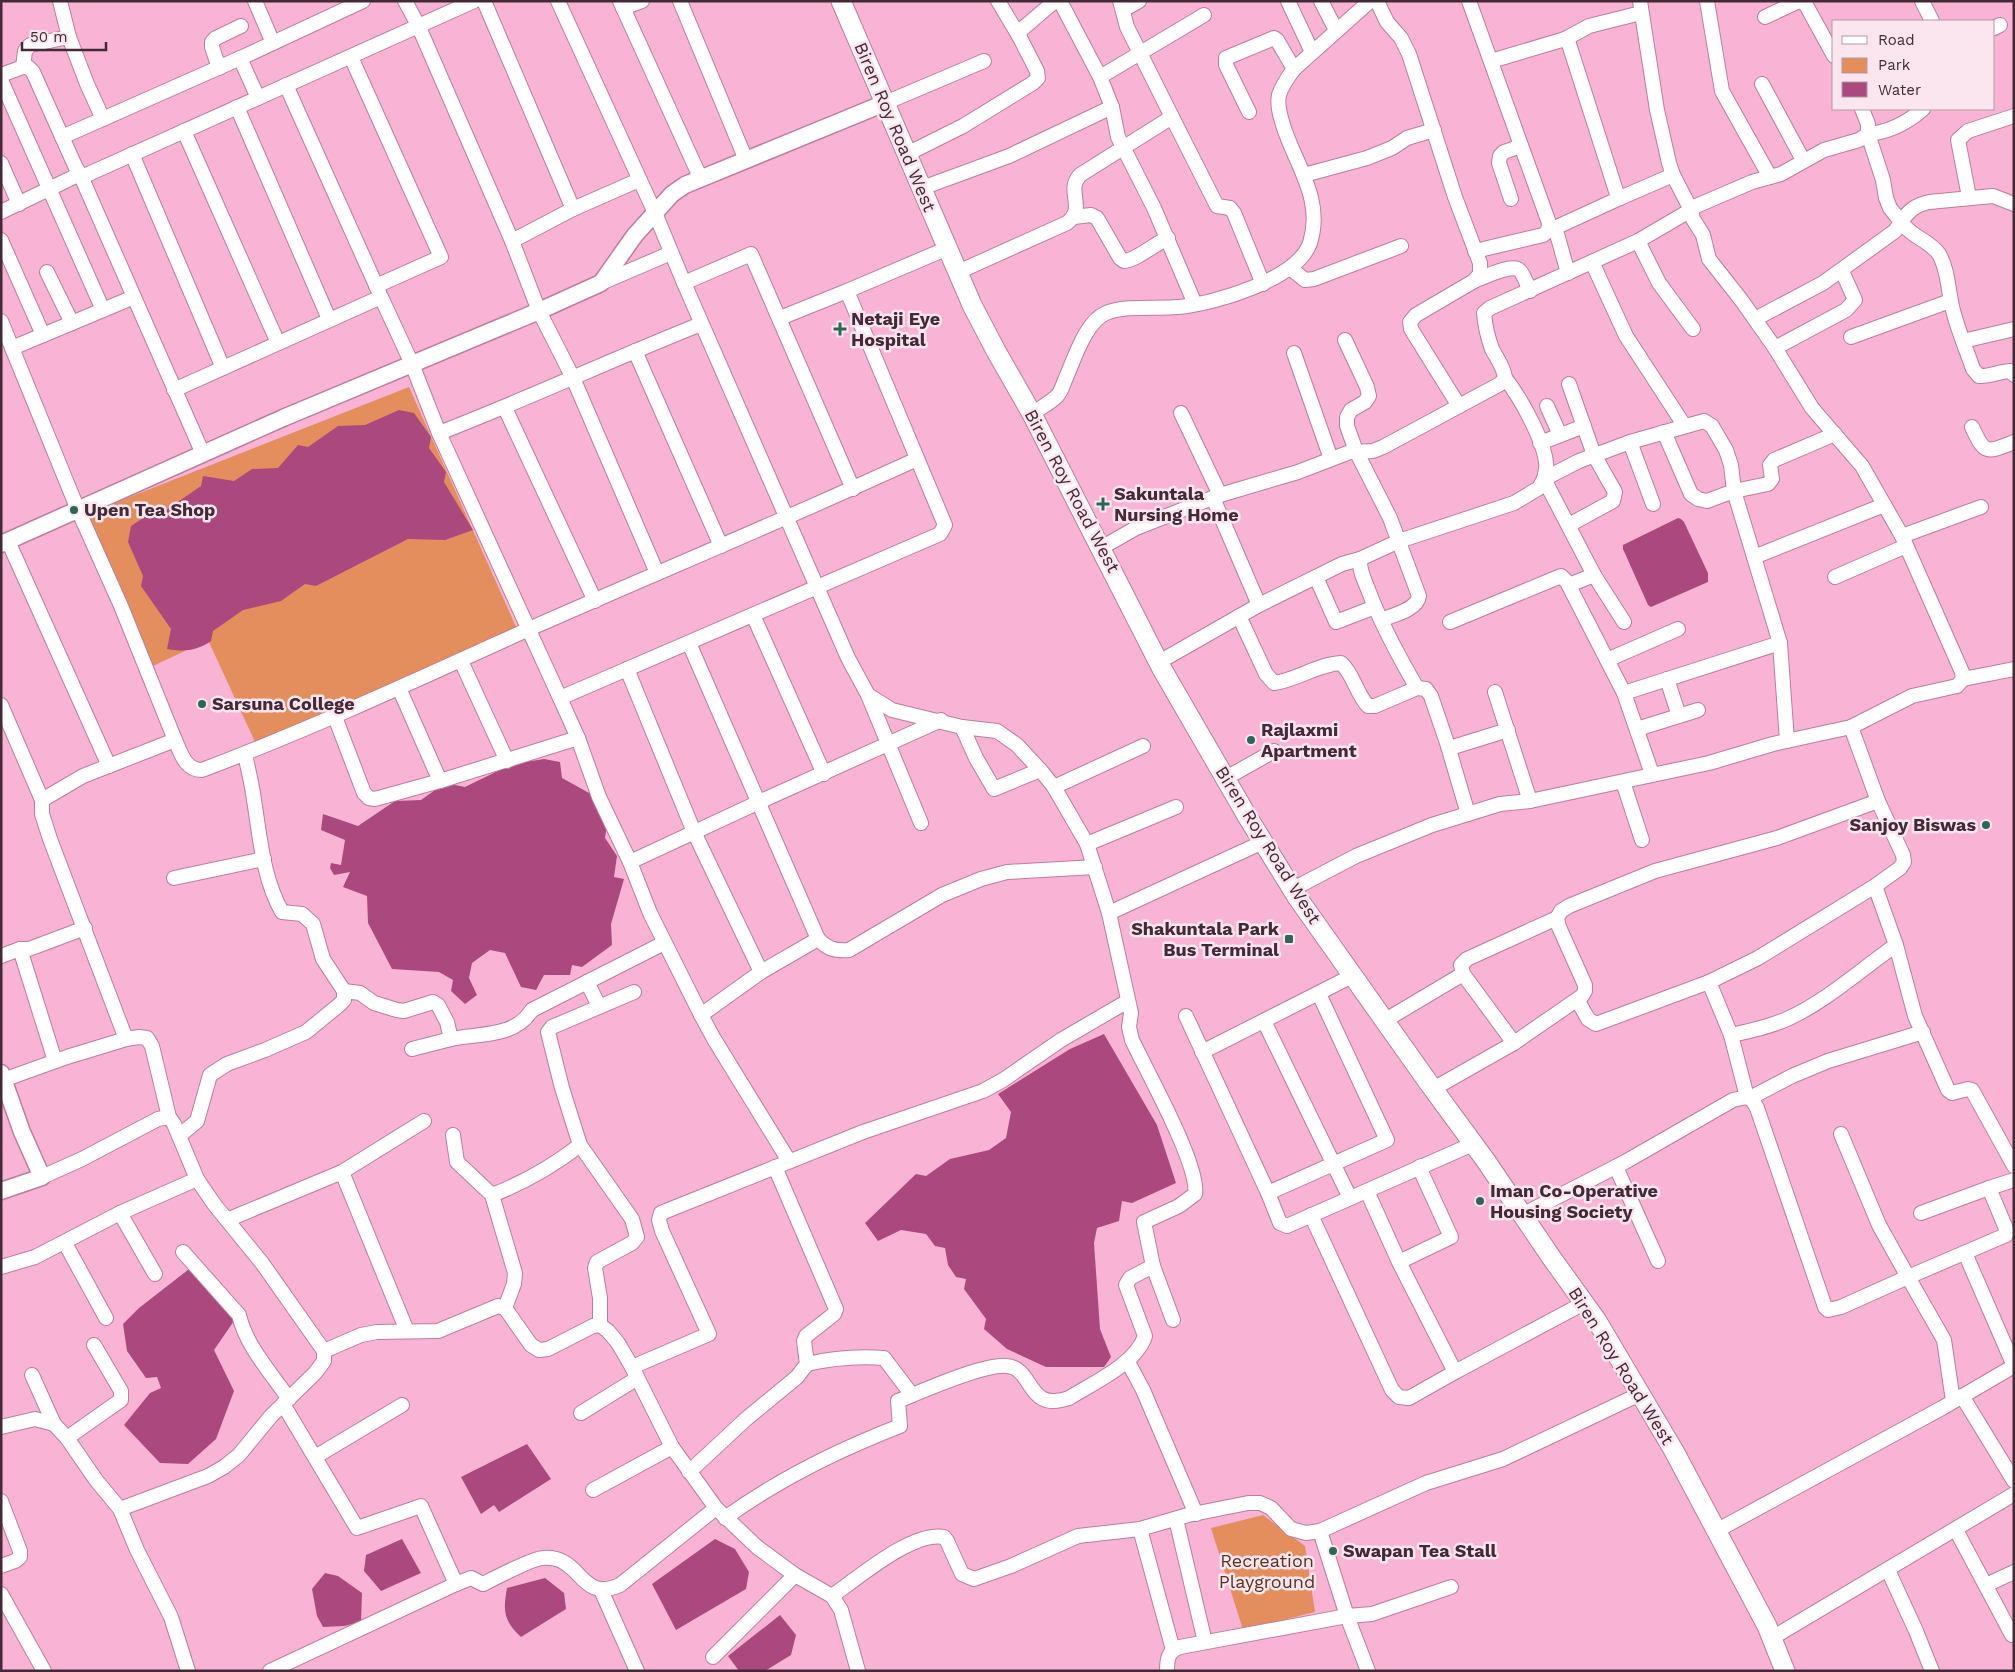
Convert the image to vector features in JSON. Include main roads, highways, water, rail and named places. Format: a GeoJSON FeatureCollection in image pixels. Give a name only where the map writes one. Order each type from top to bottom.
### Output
{"type":"FeatureCollection","features":[{"type":"Feature","properties":{"kind":"main road","name":"Biren Roy Road West"},"geometry":{"type":"LineString","coordinates":[[841,1],[958,272],[996,351],[1032,414],[1159,662],[1292,890],[1474,1144],[1597,1321],[1674,1450],[1753,1600],[1772,1638],[1785,1671]]}},
{"type":"Feature","properties":{"kind":"water"},"geometry":{"type":"Polygon","coordinates":[[[399,410],[414,413],[431,437],[429,448],[446,472],[444,482],[473,530],[445,540],[408,539],[316,586],[305,584],[281,601],[243,610],[213,631],[211,641],[200,647],[185,650],[167,649],[171,629],[141,586],[143,576],[128,542],[131,526],[149,514],[159,515],[201,486],[203,476],[234,481],[252,469],[278,468],[298,445],[308,447],[338,426],[365,425],[399,410]]]}},
{"type":"Feature","properties":{"kind":"water"},"geometry":{"type":"Polygon","coordinates":[[[1678,518],[1684,522],[1708,573],[1708,582],[1651,607],[1648,605],[1623,549],[1623,545],[1678,518]]]}},
{"type":"Feature","properties":{"kind":"water"},"geometry":{"type":"Polygon","coordinates":[[[544,759],[560,762],[562,778],[591,794],[608,818],[605,838],[617,856],[614,877],[624,879],[611,924],[612,945],[582,967],[572,965],[570,975],[544,975],[536,990],[521,987],[505,953],[490,950],[472,963],[469,978],[477,995],[465,1004],[451,991],[453,980],[439,972],[392,969],[368,923],[367,896],[343,887],[350,872],[334,875],[330,868],[331,863],[341,865],[345,840],[321,830],[323,814],[358,826],[395,801],[421,800],[445,783],[465,787],[512,764],[544,759]]]}},
{"type":"Feature","properties":{"kind":"water"},"geometry":{"type":"Polygon","coordinates":[[[1104,1034],[1157,1125],[1176,1183],[1132,1203],[1122,1201],[1119,1221],[1097,1228],[1094,1243],[1100,1329],[1111,1357],[1104,1367],[1046,1367],[1007,1349],[984,1329],[986,1319],[964,1289],[966,1279],[956,1277],[948,1265],[945,1248],[935,1246],[926,1234],[901,1230],[878,1241],[865,1223],[916,1174],[926,1176],[950,1159],[989,1150],[1006,1138],[1011,1112],[998,1094],[1070,1049],[1104,1034]]]}},
{"type":"Feature","properties":{"kind":"water"},"geometry":{"type":"Polygon","coordinates":[[[193,1266],[236,1318],[214,1350],[234,1391],[216,1439],[188,1464],[160,1463],[124,1425],[150,1393],[161,1388],[157,1377],[146,1378],[127,1351],[123,1324],[139,1308],[193,1266]]]}},
{"type":"Feature","properties":{"kind":"water"},"geometry":{"type":"Polygon","coordinates":[[[527,1444],[551,1479],[499,1512],[494,1505],[481,1514],[461,1477],[527,1444]]]}},
{"type":"Feature","properties":{"kind":"water"},"geometry":{"type":"Polygon","coordinates":[[[402,1539],[421,1573],[381,1591],[364,1571],[366,1555],[402,1539]]]}},
{"type":"Feature","properties":{"kind":"water"},"geometry":{"type":"Polygon","coordinates":[[[715,1539],[735,1549],[749,1572],[746,1589],[676,1630],[652,1584],[715,1539]]]}},
{"type":"Feature","properties":{"kind":"water"},"geometry":{"type":"Polygon","coordinates":[[[325,1573],[338,1576],[362,1593],[361,1622],[344,1626],[323,1627],[317,1616],[312,1589],[325,1573]]]}},
{"type":"Feature","properties":{"kind":"water"},"geometry":{"type":"Polygon","coordinates":[[[545,1578],[564,1593],[566,1609],[521,1637],[515,1631],[506,1615],[507,1588],[545,1578]]]}},
{"type":"Feature","properties":{"kind":"water"},"geometry":{"type":"Polygon","coordinates":[[[780,1615],[796,1635],[791,1655],[765,1671],[739,1671],[728,1656],[780,1615]]]}},
{"type":"Feature","properties":{"kind":"place","name":"Netaji Eye Hospital"},"geometry":{"type":"Point","coordinates":[840,329]}},
{"type":"Feature","properties":{"kind":"place","name":"Sakuntala Nursing Home"},"geometry":{"type":"Point","coordinates":[1103,504]}},
{"type":"Feature","properties":{"kind":"place","name":"Upen Tea Shop"},"geometry":{"type":"Point","coordinates":[74,510]}},
{"type":"Feature","properties":{"kind":"place","name":"Sarsuna College"},"geometry":{"type":"Point","coordinates":[202,704]}},
{"type":"Feature","properties":{"kind":"place","name":"Rajlaxmi Apartment"},"geometry":{"type":"Point","coordinates":[1251,740]}},
{"type":"Feature","properties":{"kind":"place","name":"Sanjoy Biswas"},"geometry":{"type":"Point","coordinates":[1986,825]}},
{"type":"Feature","properties":{"kind":"place","name":"Shakuntala Park Bus Terminal"},"geometry":{"type":"Point","coordinates":[1289,939]}},
{"type":"Feature","properties":{"kind":"place","name":"Iman Co-Operative Housing Society"},"geometry":{"type":"Point","coordinates":[1480,1201]}},
{"type":"Feature","properties":{"kind":"place","name":"Swapan Tea Stall"},"geometry":{"type":"Point","coordinates":[1333,1551]}},
{"type":"Feature","properties":{"kind":"park label","name":"Recreation Playground"},"geometry":{"type":"Point","coordinates":[1267,1571]}}]}
